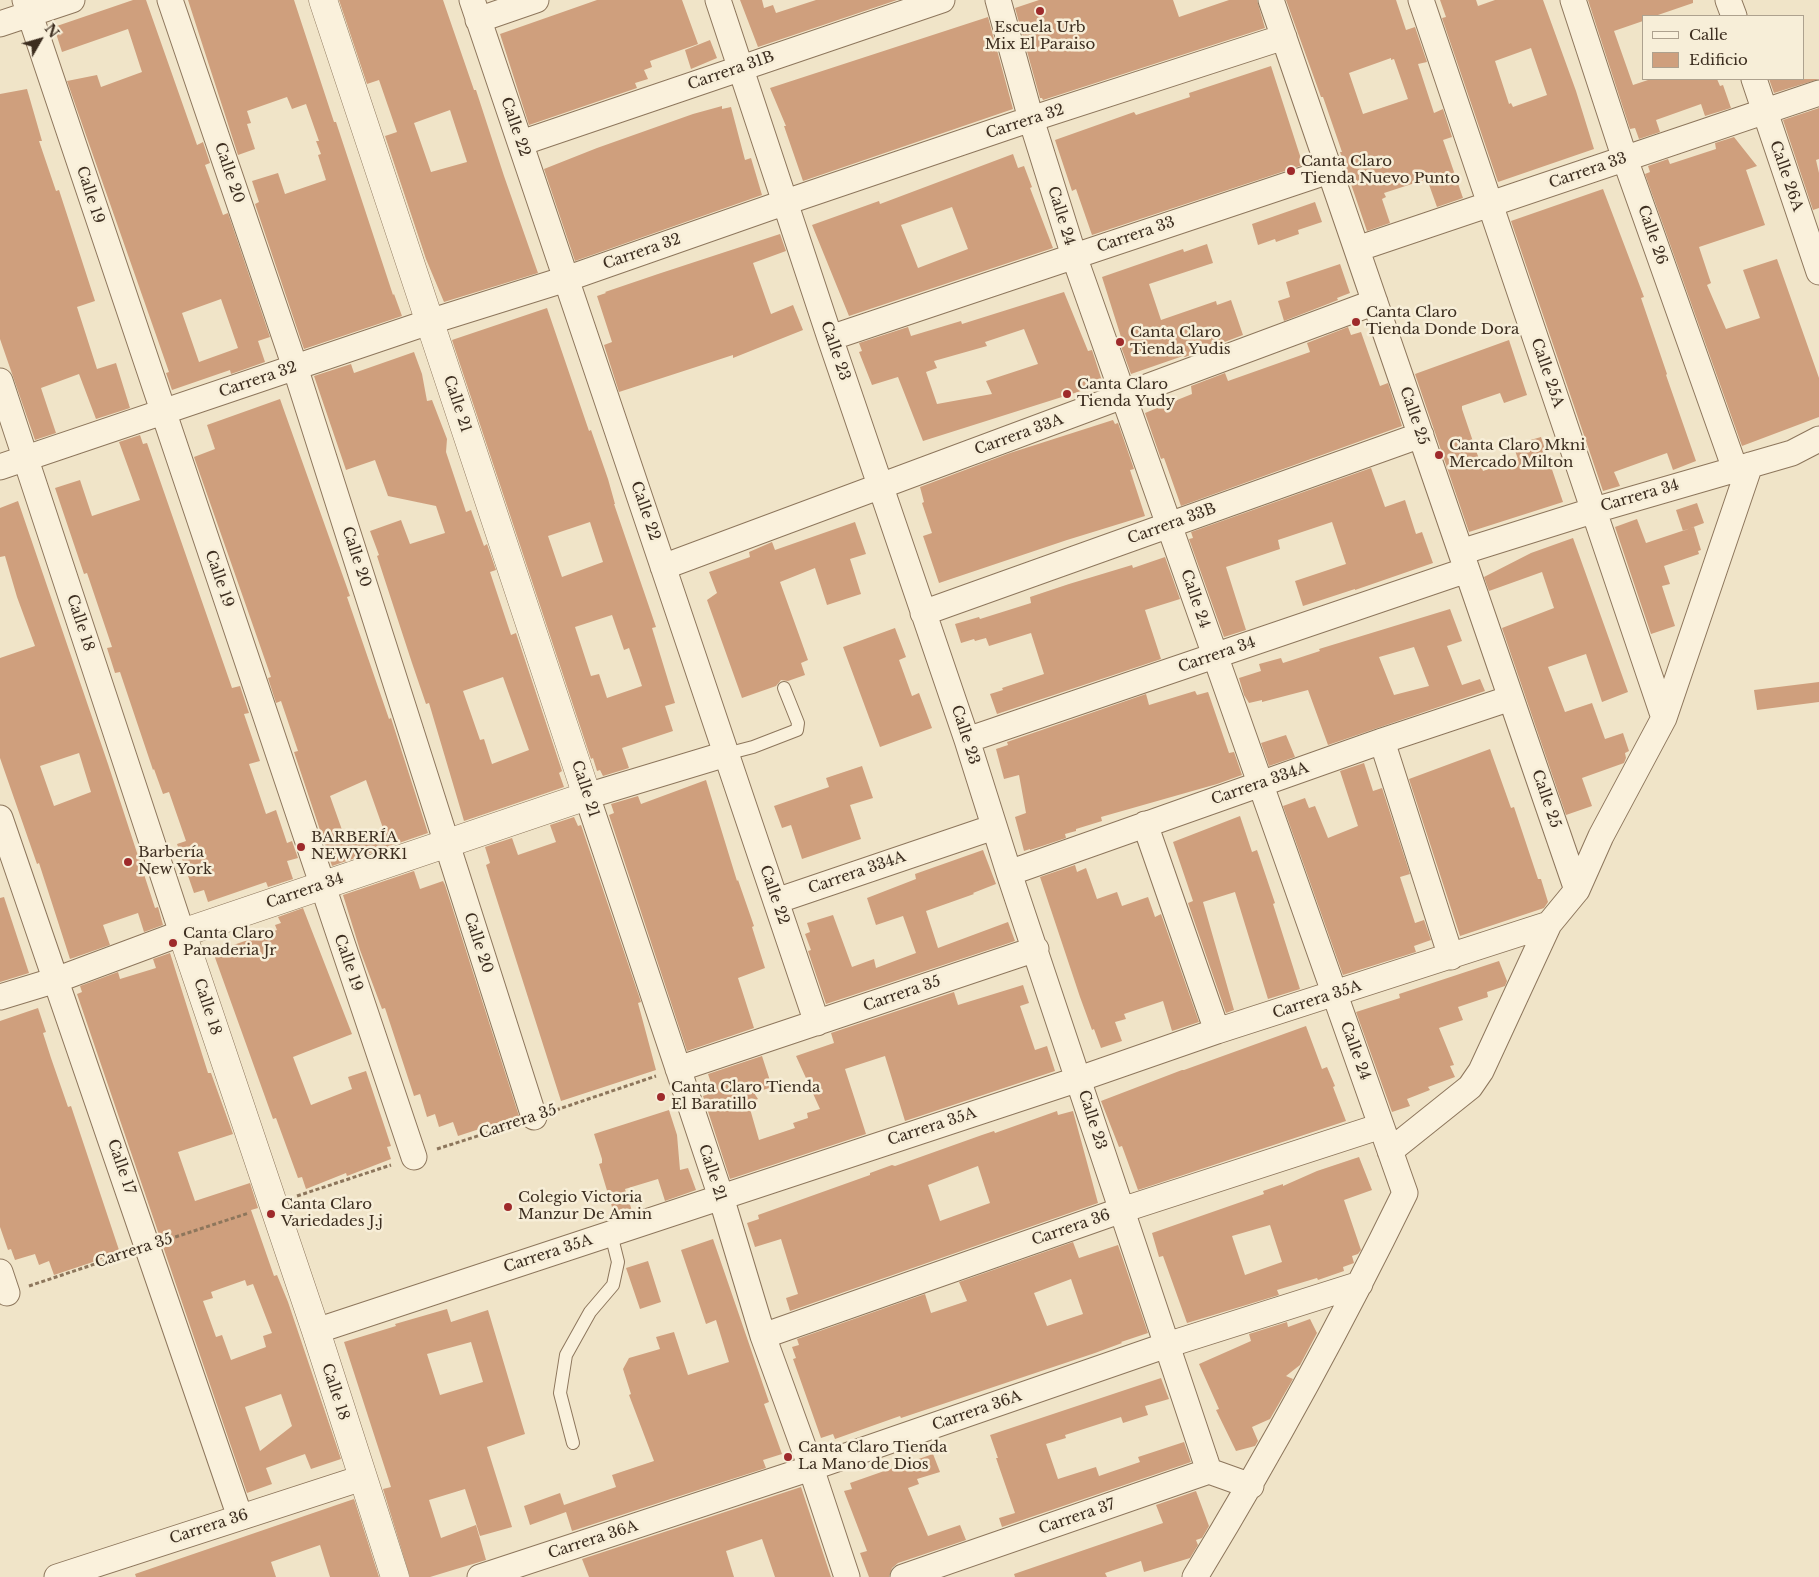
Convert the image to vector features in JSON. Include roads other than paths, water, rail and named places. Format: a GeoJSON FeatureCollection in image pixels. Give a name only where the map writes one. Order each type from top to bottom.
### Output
{"type":"FeatureCollection","features":[{"type":"Feature","properties":{"kind":"street"},"geometry":{"type":"LineString","coordinates":[[0,24],[27,7],[72,0]]}},
{"type":"Feature","properties":{"kind":"street","name":"Calle 20"},"geometry":{"type":"LineString","coordinates":[[170,0],[295,367],[534,1117]]}},
{"type":"Feature","properties":{"kind":"street","name":"Calle 21"},"geometry":{"type":"LineString","coordinates":[[323,0],[678,1069],[764,1336],[847,1577]]}},
{"type":"Feature","properties":{"kind":"street"},"geometry":{"type":"LineString","coordinates":[[475,10],[536,0]]}},
{"type":"Feature","properties":{"kind":"street","name":"Calle 23"},"geometry":{"type":"LineString","coordinates":[[718,0],[830,338],[967,740],[1009,873],[1036,949],[1209,1471]]}},
{"type":"Feature","properties":{"kind":"street","name":"Carrera 31B"},"geometry":{"type":"LineString","coordinates":[[521,143],[942,0]]}},
{"type":"Feature","properties":{"kind":"street","name":"Calle 24"},"geometry":{"type":"LineString","coordinates":[[998,0],[1031,119],[1074,256],[1405,1193],[1360,1284]]}},
{"type":"Feature","properties":{"kind":"street","name":"Calle 25"},"geometry":{"type":"LineString","coordinates":[[1271,0],[1577,890]]}},
{"type":"Feature","properties":{"kind":"street","name":"Calle 25A"},"geometry":{"type":"LineString","coordinates":[[1421,0],[1664,718]]}},
{"type":"Feature","properties":{"kind":"street","name":"Calle 26"},"geometry":{"type":"LineString","coordinates":[[1573,0],[1625,159],[1742,467]]}},
{"type":"Feature","properties":{"kind":"street"},"geometry":{"type":"LineString","coordinates":[[1728,0],[1734,15]]}},
{"type":"Feature","properties":{"kind":"street","name":"Calle 19"},"geometry":{"type":"LineString","coordinates":[[27,7],[414,1157]]}},
{"type":"Feature","properties":{"kind":"street","name":"Calle 22"},"geometry":{"type":"LineString","coordinates":[[475,10],[817,1022]]}},
{"type":"Feature","properties":{"kind":"street","name":"Carrera 32"},"geometry":{"type":"LineString","coordinates":[[0,466],[429,322],[566,279],[1031,119],[1284,37]]}},
{"type":"Feature","properties":{"kind":"street","name":"Calle 26A"},"geometry":{"type":"LineString","coordinates":[[1754,80],[1819,272]]}},
{"type":"Feature","properties":{"kind":"street","name":"Carrera 33"},"geometry":{"type":"LineString","coordinates":[[1357,249],[1819,93]]}},
{"type":"Feature","properties":{"kind":"street","name":"Carrera 33"},"geometry":{"type":"LineString","coordinates":[[830,338],[1329,171]]}},
{"type":"Feature","properties":{"kind":"street","name":"Carrera 33A"},"geometry":{"type":"LineString","coordinates":[[664,567],[1375,302]]}},
{"type":"Feature","properties":{"kind":"street","name":"Calle 18"},"geometry":{"type":"LineString","coordinates":[[0,381],[272,1204],[316,1331],[395,1577]]}},
{"type":"Feature","properties":{"kind":"street","name":"Carrera 33B"},"geometry":{"type":"LineString","coordinates":[[923,613],[1421,436]]}},
{"type":"Feature","properties":{"kind":"street","name":"Carrera 34"},"geometry":{"type":"LineString","coordinates":[[967,740],[1215,656],[1594,510],[1792,452],[1819,440]]}},
{"type":"Feature","properties":{"kind":"street"},"geometry":{"type":"LineString","coordinates":[[1792,452],[1819,452]]}},
{"type":"Feature","properties":{"kind":"street"},"geometry":{"type":"LineString","coordinates":[[1390,1151],[1470,1087],[1481,1072],[1549,924],[1577,890],[1601,836],[1664,718],[1742,467]]}},
{"type":"Feature","properties":{"kind":"street","name":"Carrera 334A"},"geometry":{"type":"LineString","coordinates":[[1009,873],[1145,824],[1511,698]]}},
{"type":"Feature","properties":{"kind":"street"},"geometry":{"type":"LineString","coordinates":[[1382,742],[1451,957]]}},
{"type":"Feature","properties":{"kind":"street","name":"Carrera 34"},"geometry":{"type":"LineString","coordinates":[[0,997],[56,980],[182,933],[446,843],[587,796],[726,754]]}},
{"type":"Feature","properties":{"kind":"street","name":"Calle 17"},"geometry":{"type":"LineString","coordinates":[[0,818],[240,1517]]}},
{"type":"Feature","properties":{"kind":"street"},"geometry":{"type":"LineString","coordinates":[[1145,824],[1217,1032]]}},
{"type":"Feature","properties":{"kind":"street","name":"Carrera 334A"},"geometry":{"type":"LineString","coordinates":[[776,900],[994,827]]}},
{"type":"Feature","properties":{"kind":"street","name":"Carrera 35A"},"geometry":{"type":"LineString","coordinates":[[316,1331],[1217,1032],[1549,924]]}},
{"type":"Feature","properties":{"kind":"street","name":"Carrera 35"},"geometry":{"type":"LineString","coordinates":[[678,1069],[1036,949]]}},
{"type":"Feature","properties":{"kind":"street","name":"Carrera 36"},"geometry":{"type":"LineString","coordinates":[[764,1336],[1122,1210],[1381,1126]]}},
{"type":"Feature","properties":{"kind":"street"},"geometry":{"type":"LineString","coordinates":[[1195,1577],[1251,1486],[1360,1284]]}},
{"type":"Feature","properties":{"kind":"street","name":"Carrera 36A"},"geometry":{"type":"LineString","coordinates":[[480,1577],[811,1468],[1167,1345],[1360,1284]]}},
{"type":"Feature","properties":{"kind":"street"},"geometry":{"type":"LineString","coordinates":[[1209,1471],[1251,1486]]}},
{"type":"Feature","properties":{"kind":"street","name":"Carrera 37"},"geometry":{"type":"LineString","coordinates":[[903,1577],[1209,1471]]}},
{"type":"Feature","properties":{"kind":"street","name":"Carrera 36"},"geometry":{"type":"LineString","coordinates":[[57,1577],[362,1478]]}},
{"type":"Feature","properties":{"kind":"lane"},"geometry":{"type":"LineString","coordinates":[[726,754],[754,747],[797,730],[798,723],[784,688]]}},
{"type":"Feature","properties":{"kind":"lane"},"geometry":{"type":"LineString","coordinates":[[573,1443],[560,1393],[566,1355],[590,1312],[613,1284],[618,1262],[611,1234]]}},
{"type":"Feature","properties":{"kind":"place","name":"Escuela Urb Mix El Paraiso"},"geometry":{"type":"Point","coordinates":[1040,11]}},
{"type":"Feature","properties":{"kind":"place","name":"Canta Claro Tienda Nuevo Punto"},"geometry":{"type":"Point","coordinates":[1291,171]}},
{"type":"Feature","properties":{"kind":"place","name":"Canta Claro Tienda Donde Dora"},"geometry":{"type":"Point","coordinates":[1356,322]}},
{"type":"Feature","properties":{"kind":"place","name":"Canta Claro Tienda Yudis"},"geometry":{"type":"Point","coordinates":[1120,342]}},
{"type":"Feature","properties":{"kind":"place","name":"Canta Claro Tienda Yudy"},"geometry":{"type":"Point","coordinates":[1067,394]}},
{"type":"Feature","properties":{"kind":"place","name":"Canta Claro Mkni Mercado Milton"},"geometry":{"type":"Point","coordinates":[1439,455]}},
{"type":"Feature","properties":{"kind":"place","name":"BARBERÍA NEWYORK1"},"geometry":{"type":"Point","coordinates":[301,847]}},
{"type":"Feature","properties":{"kind":"place","name":"Barbería New York"},"geometry":{"type":"Point","coordinates":[128,862]}},
{"type":"Feature","properties":{"kind":"place","name":"Canta Claro Panaderia Jr"},"geometry":{"type":"Point","coordinates":[173,943]}},
{"type":"Feature","properties":{"kind":"place","name":"Canta Claro Tienda El Baratillo"},"geometry":{"type":"Point","coordinates":[661,1097]}},
{"type":"Feature","properties":{"kind":"place","name":"Colegio Victoria Manzur De Amin"},"geometry":{"type":"Point","coordinates":[508,1207]}},
{"type":"Feature","properties":{"kind":"place","name":"Canta Claro Variedades J.j"},"geometry":{"type":"Point","coordinates":[271,1214]}},
{"type":"Feature","properties":{"kind":"place","name":"Canta Claro Tienda La Mano de Dios"},"geometry":{"type":"Point","coordinates":[788,1457]}}]}
